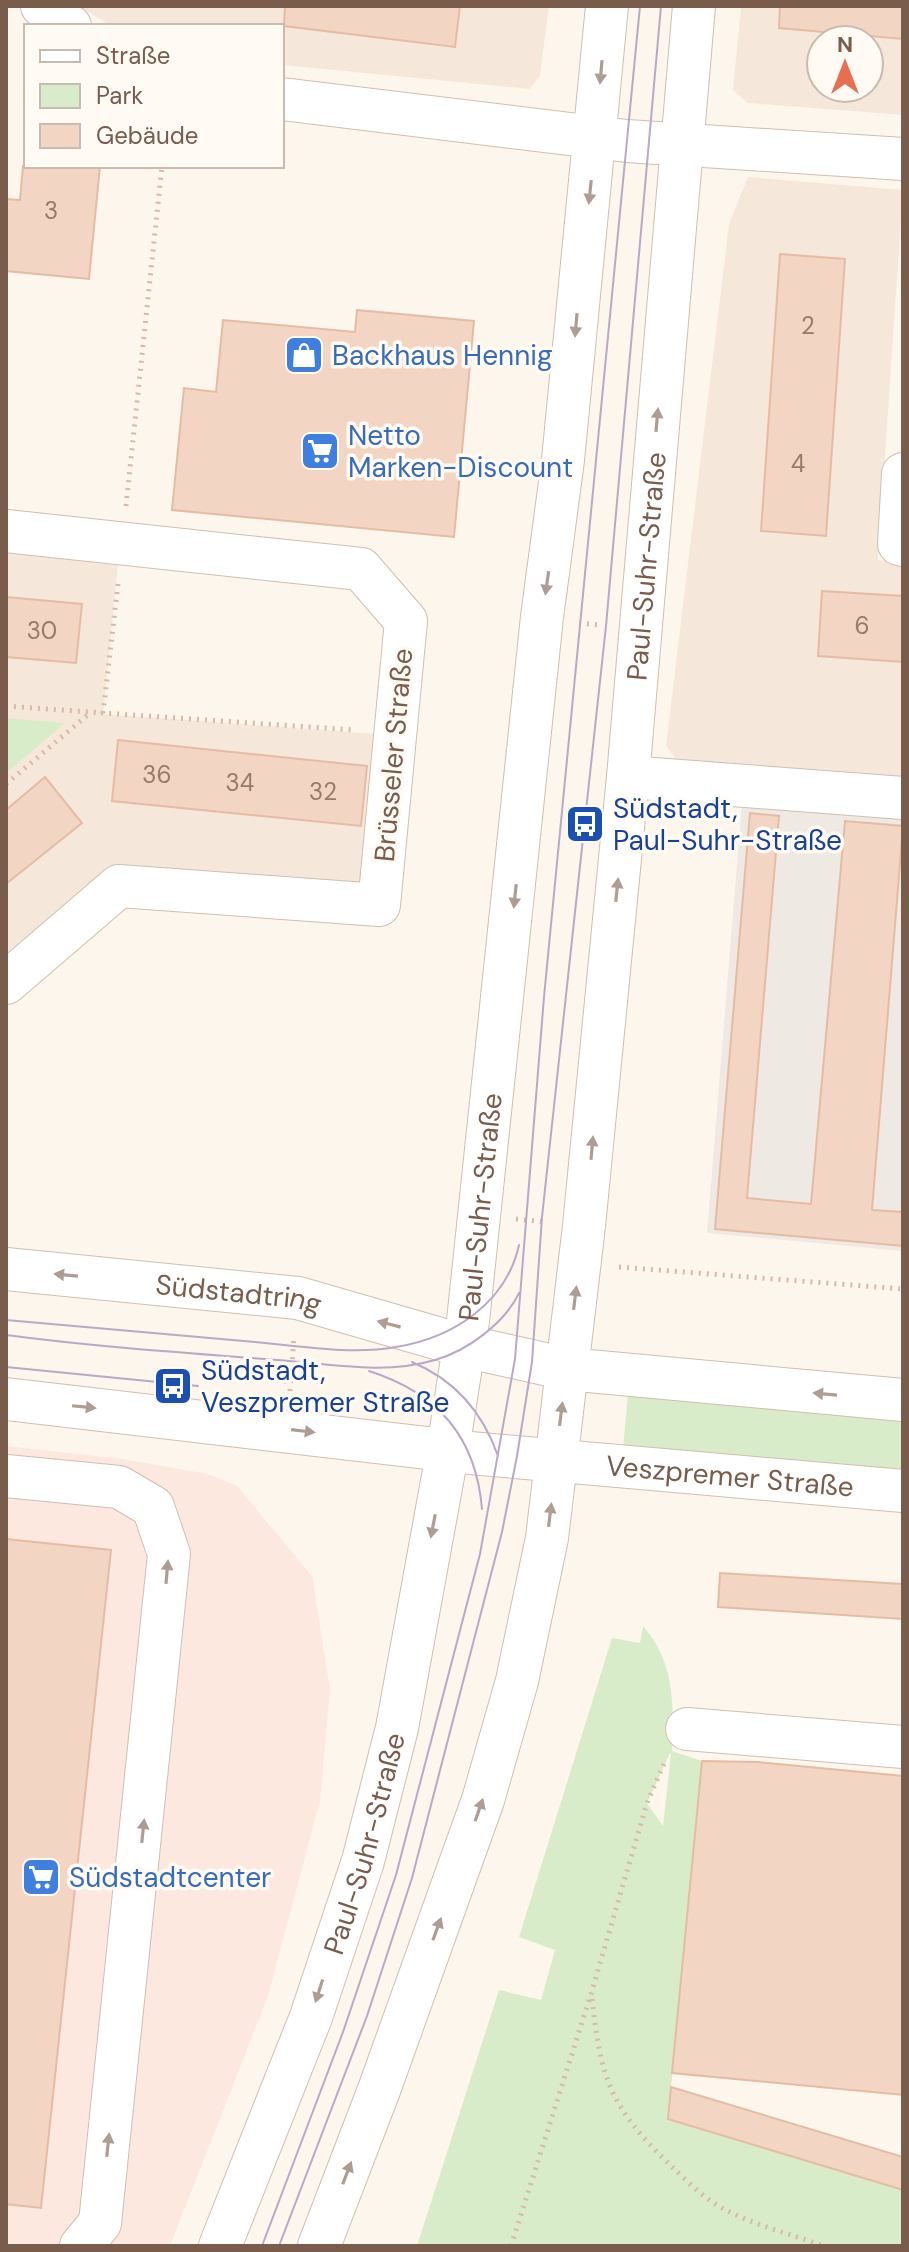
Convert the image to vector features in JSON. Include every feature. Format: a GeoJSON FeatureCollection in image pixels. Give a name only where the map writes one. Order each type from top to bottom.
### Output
{"type":"FeatureCollection","features":[{"type":"Feature","properties":{"kind":"street"},"geometry":{"type":"LineString","coordinates":[[42,6],[67,24]]}},
{"type":"Feature","properties":{"kind":"street","name":"Paul-Suhr-Straße"},"geometry":{"type":"LineString","coordinates":[[220,2246],[311,2017],[363,1861],[397,1728],[448,1449],[480,1215],[542,617],[563,460],[607,6]]}},
{"type":"Feature","properties":{"kind":"street","name":"Paul-Suhr-Straße"},"geometry":{"type":"LineString","coordinates":[[556,1459],[584,1226],[628,777],[694,6]]}},
{"type":"Feature","properties":{"kind":"street"},"geometry":{"type":"LineString","coordinates":[[284,99],[595,137],[903,159]]}},
{"type":"Feature","properties":{"kind":"street"},"geometry":{"type":"LineString","coordinates":[[903,474],[899,544],[903,545]]}},
{"type":"Feature","properties":{"kind":"street","name":"Brüsseler Straße"},"geometry":{"type":"LineString","coordinates":[[6,531],[361,569],[406,621],[379,905],[119,886],[6,983]]}},
{"type":"Feature","properties":{"kind":"street"},"geometry":{"type":"LineString","coordinates":[[628,777],[903,798]]}},
{"type":"Feature","properties":{"kind":"street","name":"Südstadtring"},"geometry":{"type":"LineString","coordinates":[[6,1269],[298,1298],[464,1346],[567,1369]]}},
{"type":"Feature","properties":{"kind":"street"},"geometry":{"type":"LineString","coordinates":[[567,1369],[903,1400]]}},
{"type":"Feature","properties":{"kind":"street"},"geometry":{"type":"LineString","coordinates":[[6,1399],[448,1449]]}},
{"type":"Feature","properties":{"kind":"street","name":"Veszpremer Straße"},"geometry":{"type":"LineString","coordinates":[[448,1449],[903,1491]]}},
{"type":"Feature","properties":{"kind":"street"},"geometry":{"type":"LineString","coordinates":[[319,2246],[379,2090],[483,1800],[517,1681],[541,1571],[556,1459]]}},
{"type":"Feature","properties":{"kind":"street"},"geometry":{"type":"LineString","coordinates":[[6,1476],[119,1487],[153,1507],[169,1554],[90,2234]]}},
{"type":"Feature","properties":{"kind":"street"},"geometry":{"type":"LineString","coordinates":[[687,1729],[903,1747]]}},
{"type":"Feature","properties":{"kind":"path"},"geometry":{"type":"LineString","coordinates":[[542,617],[639,630]]}},
{"type":"Feature","properties":{"kind":"path"},"geometry":{"type":"LineString","coordinates":[[6,706],[103,713]]}},
{"type":"Feature","properties":{"kind":"path"},"geometry":{"type":"LineString","coordinates":[[6,784],[90,713]]}},
{"type":"Feature","properties":{"kind":"path"},"geometry":{"type":"LineString","coordinates":[[480,1215],[584,1226]]}},
{"type":"Feature","properties":{"kind":"path"},"geometry":{"type":"LineString","coordinates":[[619,1267],[903,1289]]}},
{"type":"Feature","properties":{"kind":"path"},"geometry":{"type":"LineString","coordinates":[[285,1429],[298,1298]]}},
{"type":"Feature","properties":{"kind":"path"},"geometry":{"type":"LineString","coordinates":[[205,1372],[291,1382]]}},
{"type":"Feature","properties":{"kind":"path"},"geometry":{"type":"LineString","coordinates":[[511,2246],[591,1994],[647,1803],[660,1768],[687,1729]]}},
{"type":"Feature","properties":{"kind":"path"},"geometry":{"type":"LineString","coordinates":[[591,1994],[598,2052],[608,2083],[631,2126],[690,2184],[725,2210],[823,2246]]}},
{"type":"Feature","properties":{"kind":"shaded area"},"geometry":{"type":"Polygon","coordinates":[[[79,6],[549,6],[540,75],[530,89],[284,65],[284,24],[108,24],[79,6]]]}},
{"type":"Feature","properties":{"kind":"shaded area"},"geometry":{"type":"Polygon","coordinates":[[[741,6],[903,6],[903,115],[748,103],[733,90],[741,6]]]}},
{"type":"Feature","properties":{"kind":"shaded area"},"geometry":{"type":"Polygon","coordinates":[[[748,177],[903,190],[878,560],[903,562],[903,781],[678,762],[666,746],[729,224],[748,177]]]}},
{"type":"Feature","properties":{"kind":"shaded area"},"geometry":{"type":"Polygon","coordinates":[[[6,532],[120,544],[103,714],[377,734],[368,902],[118,882],[6,967],[6,532]]]}},
{"type":"Feature","properties":{"kind":"shaded area"},"geometry":{"type":"Polygon","coordinates":[[[742,802],[903,814],[903,1251],[707,1233],[742,802]]]}},
{"type":"Feature","properties":{"kind":"shaded area"},"geometry":{"type":"Polygon","coordinates":[[[6,1446],[116,1458],[208,1474],[237,1486],[312,1576],[330,1690],[320,1801],[268,1996],[170,2246],[6,2246],[6,1446]]]}},
{"type":"Feature","properties":{"kind":"green space"},"geometry":{"type":"Polygon","coordinates":[[[6,718],[65,723],[6,773],[6,718]]]}},
{"type":"Feature","properties":{"kind":"green space"},"geometry":{"type":"Polygon","coordinates":[[[628,1393],[903,1417],[903,1476],[623,1450],[628,1393]]]}},
{"type":"Feature","properties":{"kind":"green space"},"geometry":{"type":"Polygon","coordinates":[[[643,1626],[654,1640],[667,1670],[672,1701],[672,1751],[702,1761],[668,2119],[903,2190],[903,2246],[417,2246],[499,1990],[541,2000],[555,1950],[519,1937],[612,1638],[640,1643],[643,1626]],[[671,1754],[647,1803],[663,1826],[671,1754]]]}},
{"type":"Feature","properties":{"kind":"building"},"geometry":{"type":"Polygon","coordinates":[[[285,6],[460,6],[455,47],[284,26],[285,6]]]}},
{"type":"Feature","properties":{"kind":"building"},"geometry":{"type":"Polygon","coordinates":[[[780,6],[903,6],[903,39],[885,37],[885,24],[805,24],[805,30],[779,28],[780,6]]]}},
{"type":"Feature","properties":{"kind":"building"},"geometry":{"type":"Polygon","coordinates":[[[23,166],[100,168],[89,279],[6,271],[6,199],[20,200],[23,166]]]}},
{"type":"Feature","properties":{"kind":"building"},"geometry":{"type":"Polygon","coordinates":[[[780,254],[845,259],[826,536],[761,531],[780,254]]]}},
{"type":"Feature","properties":{"kind":"building","name":"Netto Marken-Discount"},"geometry":{"type":"Polygon","coordinates":[[[357,310],[474,321],[454,537],[172,510],[184,388],[216,392],[223,320],[355,332],[357,310]]]}},
{"type":"Feature","properties":{"kind":"building"},"geometry":{"type":"Polygon","coordinates":[[[822,591],[903,596],[903,662],[818,656],[822,591]]]}},
{"type":"Feature","properties":{"kind":"building"},"geometry":{"type":"Polygon","coordinates":[[[6,597],[82,604],[76,663],[6,657],[6,597]]]}},
{"type":"Feature","properties":{"kind":"building"},"geometry":{"type":"Polygon","coordinates":[[[118,740],[367,766],[361,826],[112,801],[118,740]]]}},
{"type":"Feature","properties":{"kind":"building"},"geometry":{"type":"Polygon","coordinates":[[[45,777],[82,823],[6,884],[6,810],[45,777]]]}},
{"type":"Feature","properties":{"kind":"building"},"geometry":{"type":"Polygon","coordinates":[[[750,813],[779,816],[747,1198],[811,1204],[845,821],[903,826],[872,1210],[903,1212],[903,1246],[715,1229],[750,813]]]}},
{"type":"Feature","properties":{"kind":"building","name":"Südstadtcenter"},"geometry":{"type":"Polygon","coordinates":[[[6,1539],[111,1550],[41,2208],[6,2204],[6,1539]]]}},
{"type":"Feature","properties":{"kind":"building"},"geometry":{"type":"Polygon","coordinates":[[[720,1573],[903,1584],[903,1619],[718,1607],[720,1573]]]}},
{"type":"Feature","properties":{"kind":"building"},"geometry":{"type":"Polygon","coordinates":[[[702,1761],[758,1762],[903,1776],[903,2095],[672,2073],[702,1761]]]}},
{"type":"Feature","properties":{"kind":"building"},"geometry":{"type":"Polygon","coordinates":[[[671,2087],[903,2157],[903,2190],[668,2119],[671,2087]]]}},
{"type":"Feature","properties":{"kind":"tram line"},"geometry":{"type":"LineString","coordinates":[[262,2246],[343,2032],[396,1875],[480,1554],[515,1359],[544,997],[640,6]]}},
{"type":"Feature","properties":{"kind":"tram line"},"geometry":{"type":"LineString","coordinates":[[279,2246],[367,2016],[412,1878],[502,1532],[517,1456],[532,1362],[542,1217],[606,626],[661,6]]}},
{"type":"Feature","properties":{"kind":"tram line"},"geometry":{"type":"LineString","coordinates":[[6,1320],[326,1349],[396,1347],[437,1336],[474,1315],[502,1285],[519,1245]]}},
{"type":"Feature","properties":{"kind":"tram line"},"geometry":{"type":"LineString","coordinates":[[6,1335],[337,1366],[397,1367],[435,1360],[472,1343],[495,1325],[519,1293]]}},
{"type":"Feature","properties":{"kind":"tram line"},"geometry":{"type":"LineString","coordinates":[[412,1362],[441,1378],[466,1400],[476,1412],[498,1456]]}},
{"type":"Feature","properties":{"kind":"tram line"},"geometry":{"type":"LineString","coordinates":[[6,1367],[198,1386]]}},
{"type":"Feature","properties":{"kind":"tram line"},"geometry":{"type":"LineString","coordinates":[[369,1371],[415,1392],[449,1421],[472,1460],[482,1509]]}},
{"type":"Feature","properties":{"kind":"place","name":"Backhaus Hennig"},"geometry":{"type":"Point","coordinates":[304,355]}},
{"type":"Feature","properties":{"kind":"place","name":"Netto Marken-Discount"},"geometry":{"type":"Point","coordinates":[320,451]}},
{"type":"Feature","properties":{"kind":"place","name":"Südstadt, Paul-Suhr-Straße"},"geometry":{"type":"Point","coordinates":[585,824]}},
{"type":"Feature","properties":{"kind":"place","name":"Südstadt, Veszpremer Straße"},"geometry":{"type":"Point","coordinates":[173,1386]}},
{"type":"Feature","properties":{"kind":"place","name":"Südstadtcenter"},"geometry":{"type":"Point","coordinates":[41,1877]}}]}
